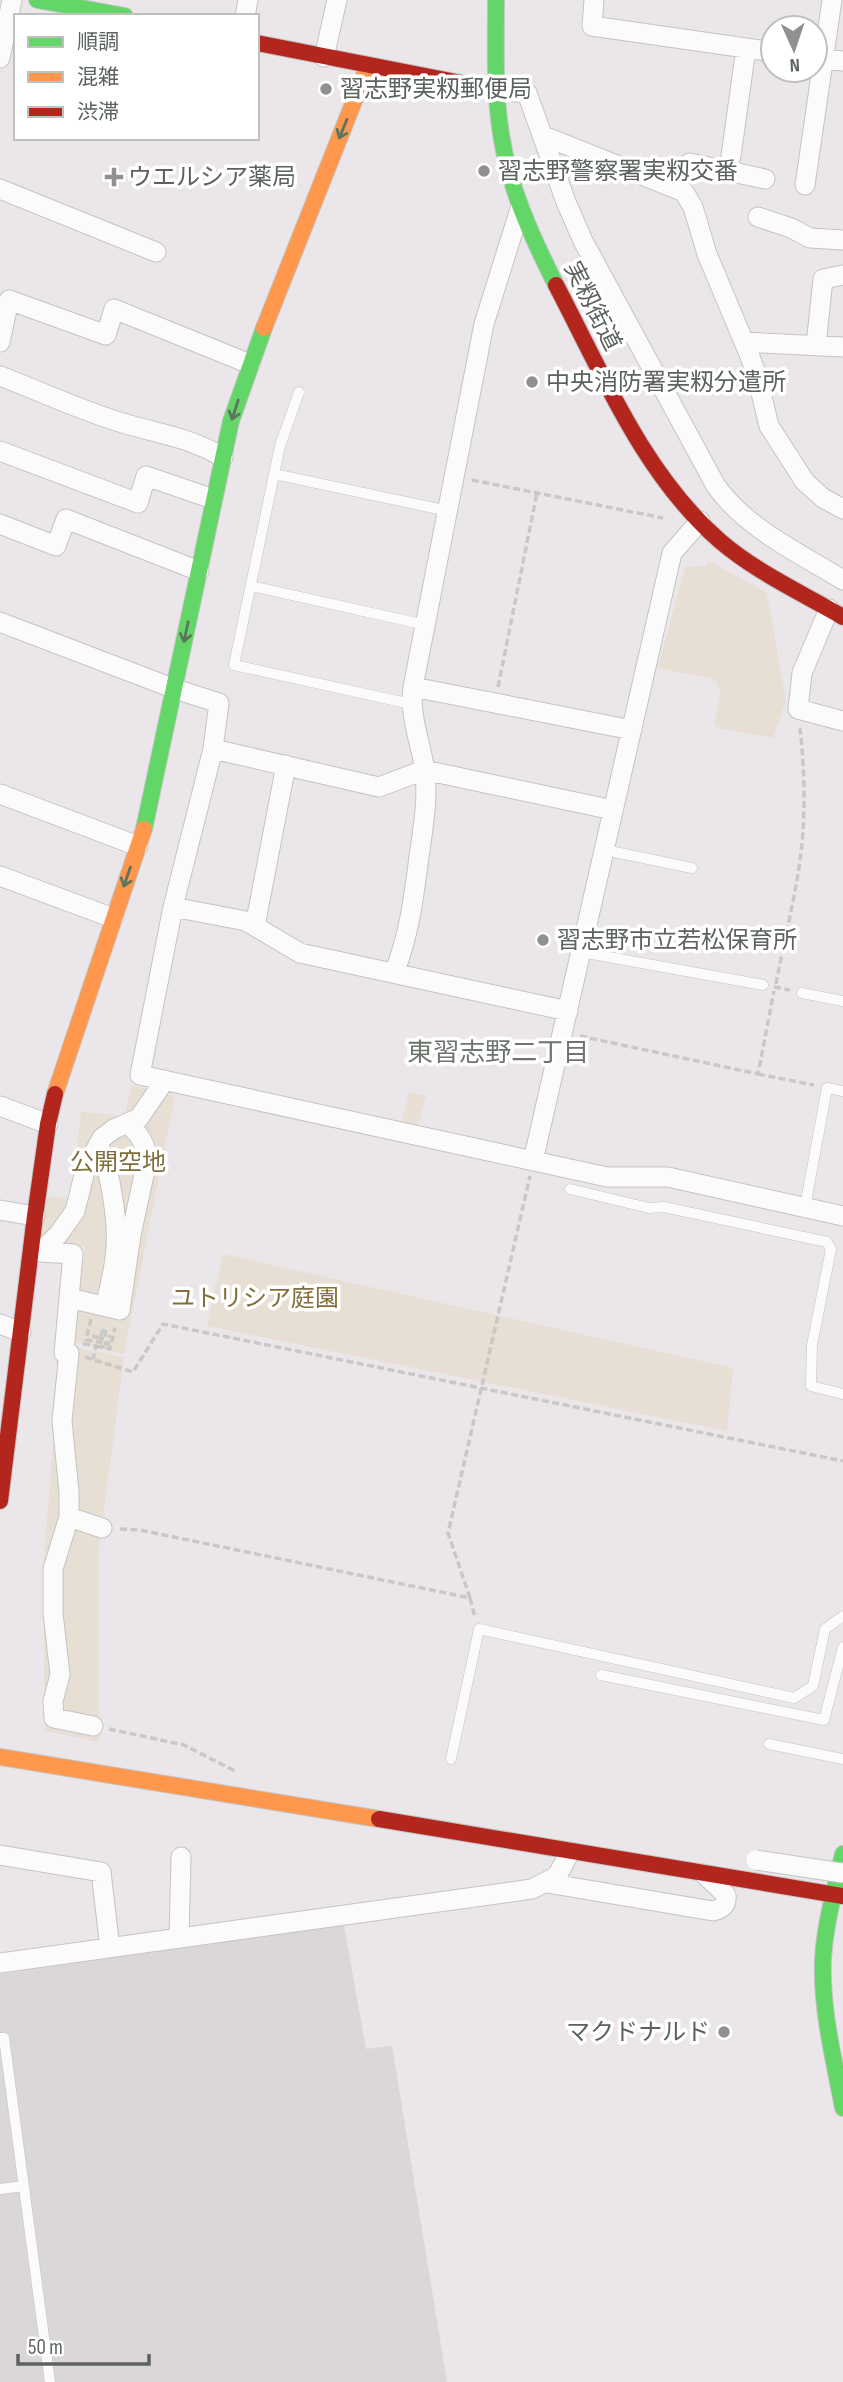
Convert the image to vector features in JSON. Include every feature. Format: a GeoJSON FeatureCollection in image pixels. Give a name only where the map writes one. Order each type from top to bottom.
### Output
{"type":"FeatureCollection","features":[{"type":"Feature","properties":{"kind":"street"},"geometry":{"type":"LineString","coordinates":[[0,58],[12,0]]}},
{"type":"Feature","properties":{"kind":"street"},"geometry":{"type":"LineString","coordinates":[[37,0],[114,14]]}},
{"type":"Feature","properties":{"kind":"street"},"geometry":{"type":"LineString","coordinates":[[324,57],[337,0]]}},
{"type":"Feature","properties":{"kind":"street","name":"実籾街道"},"geometry":{"type":"LineString","coordinates":[[496,0],[497,90],[502,138],[520,209],[543,260],[639,439],[694,528],[836,613]]}},
{"type":"Feature","properties":{"kind":"street"},"geometry":{"type":"LineString","coordinates":[[594,0],[592,26],[759,50]]}},
{"type":"Feature","properties":{"kind":"street"},"geometry":{"type":"LineString","coordinates":[[829,35],[832,0]]}},
{"type":"Feature","properties":{"kind":"street"},"geometry":{"type":"LineString","coordinates":[[259,43],[497,90],[527,93],[583,241],[716,486],[745,518],[843,580]]}},
{"type":"Feature","properties":{"kind":"street"},"geometry":{"type":"LineString","coordinates":[[731,156],[746,48]]}},
{"type":"Feature","properties":{"kind":"street"},"geometry":{"type":"LineString","coordinates":[[0,1501],[35,1216],[48,1124],[57,1087],[147,819],[231,421],[250,364],[368,66]]}},
{"type":"Feature","properties":{"kind":"street"},"geometry":{"type":"LineString","coordinates":[[805,185],[823,84]]}},
{"type":"Feature","properties":{"kind":"street"},"geometry":{"type":"LineString","coordinates":[[544,136],[676,187],[690,200],[707,254],[757,376],[769,426],[805,482],[823,498],[843,509]]}},
{"type":"Feature","properties":{"kind":"street"},"geometry":{"type":"LineString","coordinates":[[676,187],[690,163],[765,179]]}},
{"type":"Feature","properties":{"kind":"street"},"geometry":{"type":"LineString","coordinates":[[0,189],[156,252]]}},
{"type":"Feature","properties":{"kind":"street"},"geometry":{"type":"LineString","coordinates":[[394,972],[405,939],[416,884],[427,805],[412,695],[484,324],[520,209]]}},
{"type":"Feature","properties":{"kind":"street"},"geometry":{"type":"LineString","coordinates":[[758,217],[791,228],[810,238],[843,240]]}},
{"type":"Feature","properties":{"kind":"street"},"geometry":{"type":"LineString","coordinates":[[816,345],[823,279],[843,275]]}},
{"type":"Feature","properties":{"kind":"street"},"geometry":{"type":"LineString","coordinates":[[0,342],[9,300],[106,335],[114,309],[250,364]]}},
{"type":"Feature","properties":{"kind":"street"},"geometry":{"type":"LineString","coordinates":[[744,342],[843,347]]}},
{"type":"Feature","properties":{"kind":"street"},"geometry":{"type":"LineString","coordinates":[[0,376],[125,424],[198,443],[223,457]]}},
{"type":"Feature","properties":{"kind":"street"},"geometry":{"type":"LineString","coordinates":[[0,451],[138,503],[146,476],[213,499]]}},
{"type":"Feature","properties":{"kind":"street"},"geometry":{"type":"LineString","coordinates":[[0,524],[56,545],[66,520],[199,571]]}},
{"type":"Feature","properties":{"kind":"street"},"geometry":{"type":"LineString","coordinates":[[533,1161],[672,553],[694,528]]}},
{"type":"Feature","properties":{"kind":"street"},"geometry":{"type":"LineString","coordinates":[[836,613],[802,673],[798,709],[843,721]]}},
{"type":"Feature","properties":{"kind":"street"},"geometry":{"type":"LineString","coordinates":[[0,622],[175,689],[219,703],[213,748],[173,906],[139,1075],[607,1177],[668,1177],[843,1216]]}},
{"type":"Feature","properties":{"kind":"street"},"geometry":{"type":"LineString","coordinates":[[412,695],[494,703],[632,730]]}},
{"type":"Feature","properties":{"kind":"street"},"geometry":{"type":"LineString","coordinates":[[213,748],[379,787],[424,770],[614,810]]}},
{"type":"Feature","properties":{"kind":"street"},"geometry":{"type":"LineString","coordinates":[[255,926],[286,765]]}},
{"type":"Feature","properties":{"kind":"street"},"geometry":{"type":"LineString","coordinates":[[0,794],[138,846]]}},
{"type":"Feature","properties":{"kind":"street"},"geometry":{"type":"LineString","coordinates":[[0,876],[113,918]]}},
{"type":"Feature","properties":{"kind":"street"},"geometry":{"type":"LineString","coordinates":[[173,906],[246,921],[300,953],[568,1011]]}},
{"type":"Feature","properties":{"kind":"street"},"geometry":{"type":"LineString","coordinates":[[93,1726],[54,1718],[53,1701],[60,1675],[53,1569],[69,1517],[62,1421],[69,1353],[64,1353],[73,1254],[40,1252],[58,1235],[75,1211],[86,1167],[98,1145],[107,1133],[139,1118],[165,1080]]}},
{"type":"Feature","properties":{"kind":"street"},"geometry":{"type":"LineString","coordinates":[[0,1106],[48,1124]]}},
{"type":"Feature","properties":{"kind":"street"},"geometry":{"type":"LineString","coordinates":[[104,1317],[120,1310],[131,1235],[147,1161],[141,1139],[126,1124]]}},
{"type":"Feature","properties":{"kind":"street"},"geometry":{"type":"LineString","coordinates":[[98,1145],[108,1173],[116,1243],[104,1317]]}},
{"type":"Feature","properties":{"kind":"street"},"geometry":{"type":"LineString","coordinates":[[0,1210],[35,1216]]}},
{"type":"Feature","properties":{"kind":"street"},"geometry":{"type":"LineString","coordinates":[[69,1298],[104,1317]]}},
{"type":"Feature","properties":{"kind":"street"},"geometry":{"type":"LineString","coordinates":[[0,1324],[21,1332]]}},
{"type":"Feature","properties":{"kind":"street"},"geometry":{"type":"LineString","coordinates":[[69,1517],[92,1524]]}},
{"type":"Feature","properties":{"kind":"street"},"geometry":{"type":"LineString","coordinates":[[0,1757],[838,1895]]}},
{"type":"Feature","properties":{"kind":"street"},"geometry":{"type":"LineString","coordinates":[[0,1963],[532,1889],[557,1876],[570,1852]]}},
{"type":"Feature","properties":{"kind":"street"},"geometry":{"type":"LineString","coordinates":[[842,2101],[837,2033],[823,1981],[822,1959],[838,1895],[843,1854]]}},
{"type":"Feature","properties":{"kind":"street"},"geometry":{"type":"LineString","coordinates":[[0,1855],[101,1872],[110,1948]]}},
{"type":"Feature","properties":{"kind":"street"},"geometry":{"type":"LineString","coordinates":[[179,1938],[180,1857]]}},
{"type":"Feature","properties":{"kind":"street"},"geometry":{"type":"LineString","coordinates":[[756,1860],[843,1873]]}},
{"type":"Feature","properties":{"kind":"street"},"geometry":{"type":"LineString","coordinates":[[547,1883],[713,1911],[721,1909],[726,1895],[702,1873]]}},
{"type":"Feature","properties":{"kind":"lane"},"geometry":{"type":"LineString","coordinates":[[299,392],[280,446],[234,665],[412,695]]}},
{"type":"Feature","properties":{"kind":"lane"},"geometry":{"type":"LineString","coordinates":[[274,474],[448,511]]}},
{"type":"Feature","properties":{"kind":"lane"},"geometry":{"type":"LineString","coordinates":[[251,586],[426,625]]}},
{"type":"Feature","properties":{"kind":"lane"},"geometry":{"type":"LineString","coordinates":[[605,850],[692,868]]}},
{"type":"Feature","properties":{"kind":"lane"},"geometry":{"type":"LineString","coordinates":[[581,952],[763,985]]}},
{"type":"Feature","properties":{"kind":"lane"},"geometry":{"type":"LineString","coordinates":[[802,993],[843,1001]]}},
{"type":"Feature","properties":{"kind":"lane"},"geometry":{"type":"LineString","coordinates":[[805,1207],[827,1088],[843,1091]]}},
{"type":"Feature","properties":{"kind":"lane"},"geometry":{"type":"LineString","coordinates":[[570,1189],[649,1208],[664,1207],[827,1242],[831,1249],[812,1345],[811,1386],[843,1394]]}},
{"type":"Feature","properties":{"kind":"lane"},"geometry":{"type":"LineString","coordinates":[[451,1759],[479,1629],[794,1698],[813,1686],[825,1629],[843,1616]]}},
{"type":"Feature","properties":{"kind":"lane"},"geometry":{"type":"LineString","coordinates":[[601,1675],[824,1720],[843,1647]]}},
{"type":"Feature","properties":{"kind":"lane"},"geometry":{"type":"LineString","coordinates":[[769,1744],[843,1759]]}},
{"type":"Feature","properties":{"kind":"lane"},"geometry":{"type":"LineString","coordinates":[[0,2038],[4,2038],[50,2382]]}},
{"type":"Feature","properties":{"kind":"lane"},"geometry":{"type":"LineString","coordinates":[[0,2189],[23,2186]]}},
{"type":"Feature","properties":{"kind":"path"},"geometry":{"type":"LineString","coordinates":[[455,477],[667,519],[694,528]]}},
{"type":"Feature","properties":{"kind":"path"},"geometry":{"type":"LineString","coordinates":[[494,703],[537,493]]}},
{"type":"Feature","properties":{"kind":"path"},"geometry":{"type":"LineString","coordinates":[[758,1074],[800,865],[803,766],[798,709]]}},
{"type":"Feature","properties":{"kind":"path"},"geometry":{"type":"LineString","coordinates":[[763,985],[802,993]]}},
{"type":"Feature","properties":{"kind":"path"},"geometry":{"type":"LineString","coordinates":[[563,1032],[827,1088]]}},
{"type":"Feature","properties":{"kind":"path"},"geometry":{"type":"LineString","coordinates":[[479,1629],[448,1532],[533,1161]]}},
{"type":"Feature","properties":{"kind":"path"},"geometry":{"type":"LineString","coordinates":[[86,1312],[104,1317],[105,1322],[112,1323],[107,1344],[80,1343],[86,1312]]}},
{"type":"Feature","properties":{"kind":"path"},"geometry":{"type":"LineString","coordinates":[[101,1344],[86,1340],[91,1319],[104,1317]]}},
{"type":"Feature","properties":{"kind":"path"},"geometry":{"type":"LineString","coordinates":[[92,1336],[110,1349],[104,1317]]}},
{"type":"Feature","properties":{"kind":"path"},"geometry":{"type":"LineString","coordinates":[[93,1359],[105,1339],[107,1326],[104,1317]]}},
{"type":"Feature","properties":{"kind":"path"},"geometry":{"type":"LineString","coordinates":[[69,1353],[133,1372],[163,1324],[843,1461]]}},
{"type":"Feature","properties":{"kind":"path"},"geometry":{"type":"LineString","coordinates":[[98,1329],[102,1330],[101,1344]]}},
{"type":"Feature","properties":{"kind":"path"},"geometry":{"type":"LineString","coordinates":[[92,1524],[140,1530],[470,1598]]}},
{"type":"Feature","properties":{"kind":"path"},"geometry":{"type":"LineString","coordinates":[[93,1726],[184,1745],[240,1774]]}},
{"type":"Feature","properties":{"kind":"shaded area"},"geometry":{"type":"Polygon","coordinates":[[[344,1925],[366,2049],[392,2046],[447,2382],[0,2382],[0,1974],[344,1925]]]}},
{"type":"Feature","properties":{"kind":"green space"},"geometry":{"type":"Polygon","coordinates":[[[709,561],[767,593],[786,701],[773,738],[717,728],[714,723],[721,694],[715,679],[658,668],[685,567],[705,566],[709,561]]]}},
{"type":"Feature","properties":{"kind":"green space","name":"公開空地"},"geometry":{"type":"Polygon","coordinates":[[[131,1085],[175,1096],[124,1354],[73,1342],[85,1246],[39,1243],[44,1196],[72,1199],[81,1112],[125,1116],[131,1085]]]}},
{"type":"Feature","properties":{"kind":"green space"},"geometry":{"type":"Polygon","coordinates":[[[409,1092],[426,1096],[418,1125],[402,1122],[409,1092]]]}},
{"type":"Feature","properties":{"kind":"green space"},"geometry":{"type":"Polygon","coordinates":[[[37,1245],[82,1249],[69,1346],[124,1357],[99,1547],[99,1742],[45,1731],[43,1572],[58,1380],[56,1360],[67,1261],[37,1245]]]}},
{"type":"Feature","properties":{"kind":"green space","name":"ユトリシア庭園"},"geometry":{"type":"Polygon","coordinates":[[[223,1254],[733,1368],[727,1431],[207,1326],[223,1254]]]}},
{"type":"Feature","properties":{"kind":"traffic: fast"},"geometry":{"type":"LineString","coordinates":[[37,0],[114,14]]}},
{"type":"Feature","properties":{"kind":"traffic: fast"},"geometry":{"type":"LineString","coordinates":[[496,0],[497,101],[505,154],[522,212],[556,285]]}},
{"type":"Feature","properties":{"kind":"traffic: fast"},"geometry":{"type":"LineString","coordinates":[[144,829],[231,421],[264,328]]}},
{"type":"Feature","properties":{"kind":"traffic: fast"},"geometry":{"type":"LineString","coordinates":[[843,1854],[823,1959],[824,1997],[843,2108]]}},
{"type":"Feature","properties":{"kind":"traffic: slow"},"geometry":{"type":"LineString","coordinates":[[264,328],[368,66]]}},
{"type":"Feature","properties":{"kind":"traffic: slow"},"geometry":{"type":"LineString","coordinates":[[55,1094],[144,829]]}},
{"type":"Feature","properties":{"kind":"traffic: slow"},"geometry":{"type":"LineString","coordinates":[[0,1757],[379,1819]]}},
{"type":"Feature","properties":{"kind":"traffic: jam"},"geometry":{"type":"LineString","coordinates":[[259,43],[497,90]]}},
{"type":"Feature","properties":{"kind":"traffic: jam"},"geometry":{"type":"LineString","coordinates":[[556,285],[627,421],[669,486],[693,515],[720,541],[749,563],[843,617]]}},
{"type":"Feature","properties":{"kind":"traffic: jam"},"geometry":{"type":"LineString","coordinates":[[0,1501],[35,1216],[55,1094]]}},
{"type":"Feature","properties":{"kind":"traffic: jam"},"geometry":{"type":"LineString","coordinates":[[379,1819],[843,1896]]}},
{"type":"Feature","properties":{"kind":"place","name":"習志野実籾郵便局"},"geometry":{"type":"Point","coordinates":[326,89]}},
{"type":"Feature","properties":{"kind":"place","name":"習志野警察署実籾交番"},"geometry":{"type":"Point","coordinates":[484,171]}},
{"type":"Feature","properties":{"kind":"place","name":"ウエルシア薬局"},"geometry":{"type":"Point","coordinates":[114,177]}},
{"type":"Feature","properties":{"kind":"place","name":"中央消防署実籾分遣所"},"geometry":{"type":"Point","coordinates":[532,382]}},
{"type":"Feature","properties":{"kind":"place","name":"習志野市立若松保育所"},"geometry":{"type":"Point","coordinates":[543,940]}},
{"type":"Feature","properties":{"kind":"place","name":"マクドナルド"},"geometry":{"type":"Point","coordinates":[724,2032]}},
{"type":"Feature","properties":{"kind":"district","name":"東習志野二丁目"},"geometry":{"type":"Point","coordinates":[498,1052]}}]}
